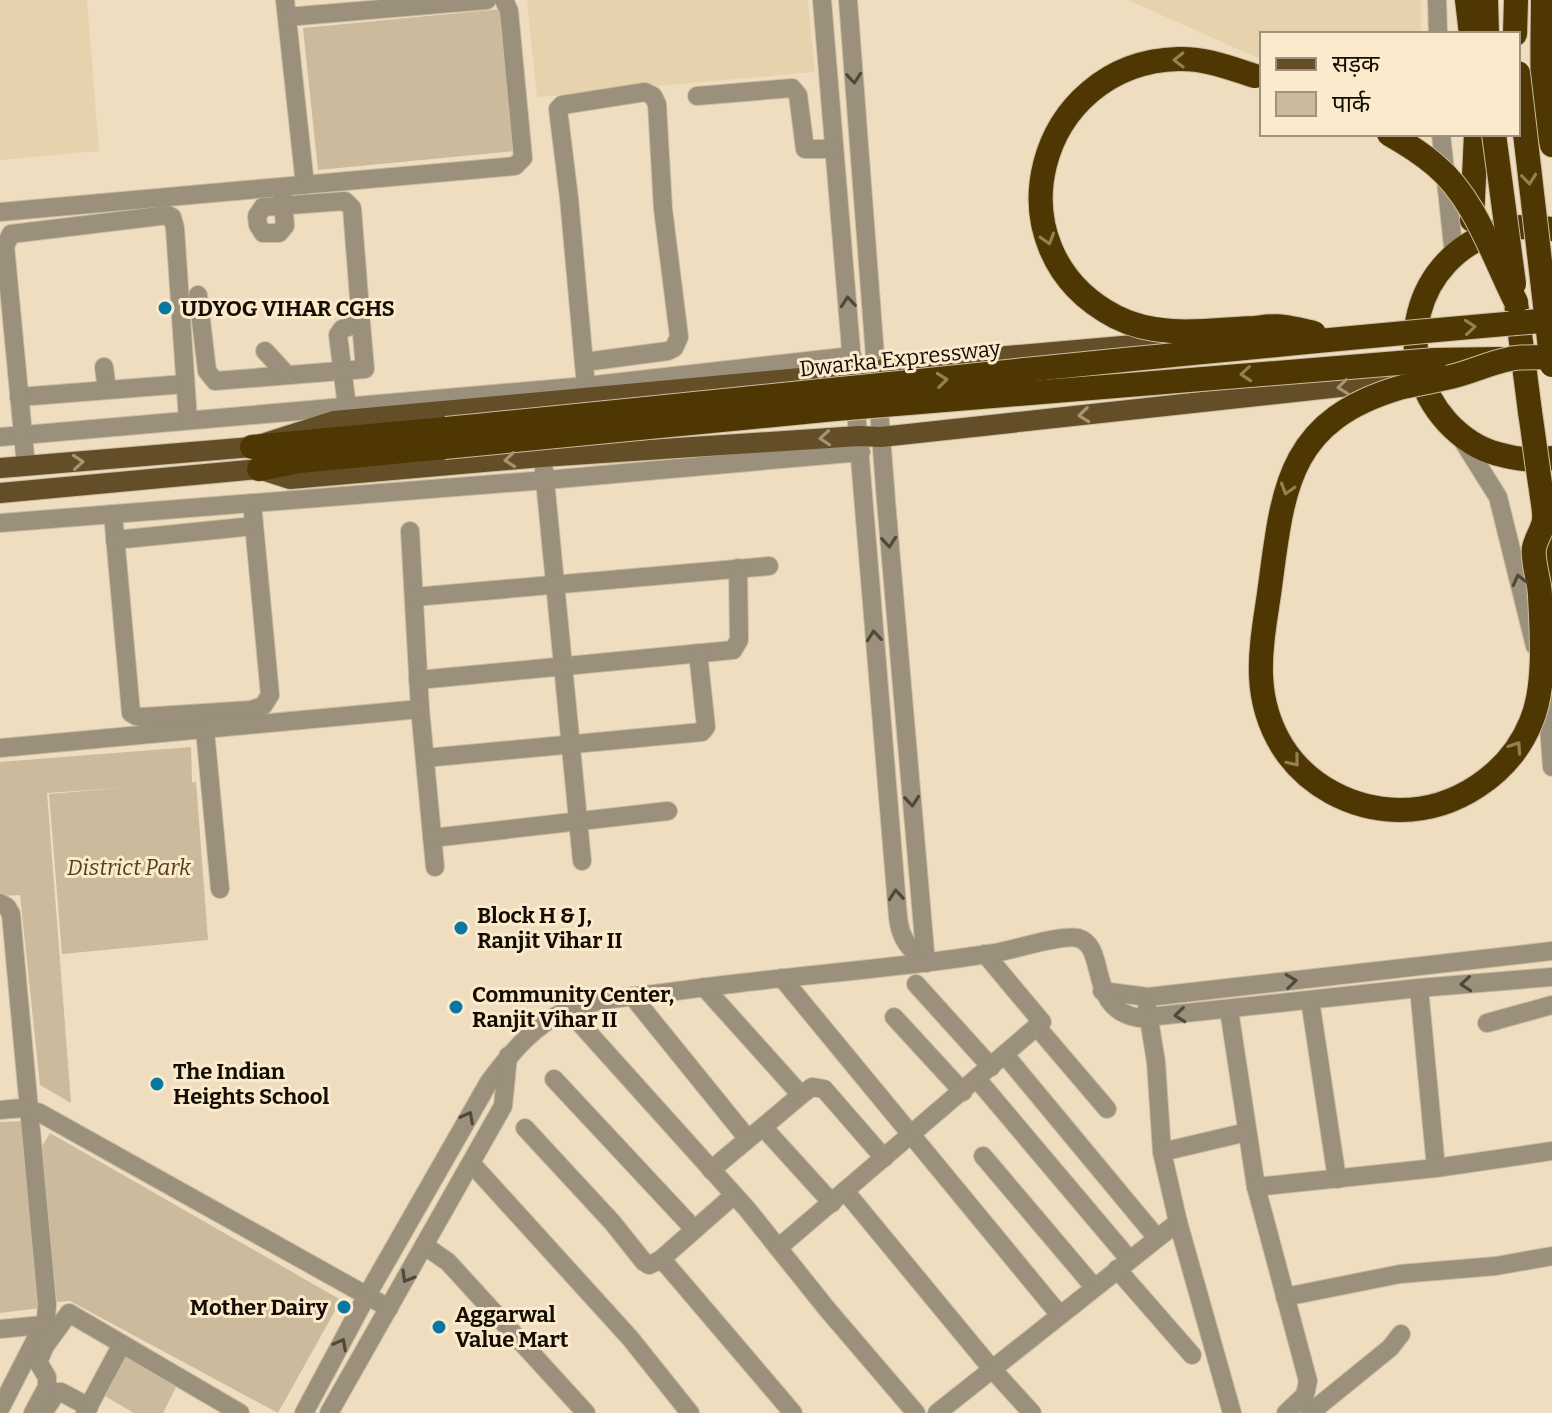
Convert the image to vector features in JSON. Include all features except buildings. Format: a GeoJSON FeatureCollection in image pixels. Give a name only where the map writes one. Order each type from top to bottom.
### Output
{"type":"FeatureCollection","features":[{"type":"Feature","properties":{"kind":"highway"},"geometry":{"type":"LineString","coordinates":[[1469,0],[1472,32]]}},
{"type":"Feature","properties":{"kind":"highway"},"geometry":{"type":"LineString","coordinates":[[1486,0],[1487,32]]}},
{"type":"Feature","properties":{"kind":"highway"},"geometry":{"type":"LineString","coordinates":[[1515,32],[1516,0]]}},
{"type":"Feature","properties":{"kind":"highway"},"geometry":{"type":"LineString","coordinates":[[1543,0],[1544,79],[1552,145]]}},
{"type":"Feature","properties":{"kind":"highway"},"geometry":{"type":"LineString","coordinates":[[1260,78],[1216,64],[1179,59],[1132,67],[1100,83],[1075,107],[1053,141],[1045,161],[1041,206],[1045,238],[1070,282],[1093,303],[1139,327],[1168,332],[1283,326],[1336,338]]}},
{"type":"Feature","properties":{"kind":"highway"},"geometry":{"type":"LineString","coordinates":[[1520,90],[1552,365]]}},
{"type":"Feature","properties":{"kind":"highway"},"geometry":{"type":"LineString","coordinates":[[1392,136],[1437,166],[1457,189],[1478,223],[1516,302]]}},
{"type":"Feature","properties":{"kind":"highway"},"geometry":{"type":"LineString","coordinates":[[1463,249],[1476,136]]}},
{"type":"Feature","properties":{"kind":"highway"},"geometry":{"type":"LineString","coordinates":[[1494,136],[1552,575]]}},
{"type":"Feature","properties":{"kind":"highway"},"geometry":{"type":"LineString","coordinates":[[1552,229],[1529,226],[1499,230],[1463,249],[1437,274],[1424,296],[1417,321],[1415,350],[1420,379],[1435,409],[1457,433],[1486,451],[1518,459],[1552,458]]}},
{"type":"Feature","properties":{"kind":"highway","name":"Dwarka Expressway"},"geometry":{"type":"LineString","coordinates":[[256,458],[300,461],[445,438],[1336,338],[1552,320]]}},
{"type":"Feature","properties":{"kind":"highway","name":"Dwarka Expressway"},"geometry":{"type":"LineString","coordinates":[[445,438],[1267,372],[1435,360],[1552,357]]}},
{"type":"Feature","properties":{"kind":"highway"},"geometry":{"type":"LineString","coordinates":[[1510,359],[1465,374],[1400,388],[1359,403],[1313,435],[1294,466],[1281,508],[1259,664],[1261,691],[1269,721],[1283,747],[1304,773],[1330,792],[1357,804],[1409,810],[1456,798],[1478,787],[1498,771],[1517,748],[1532,720],[1541,671],[1540,593],[1534,549],[1544,520]]}},
{"type":"Feature","properties":{"kind":"main road"},"geometry":{"type":"LineString","coordinates":[[0,493],[256,458],[334,421],[853,365],[877,369],[1417,321]]}},
{"type":"Feature","properties":{"kind":"main road"},"geometry":{"type":"LineString","coordinates":[[0,468],[256,458],[290,479],[542,457],[860,444],[881,437],[1420,379]]}},
{"type":"Feature","properties":{"kind":"street"},"geometry":{"type":"LineString","coordinates":[[305,185],[286,8],[487,0]]}},
{"type":"Feature","properties":{"kind":"street"},"geometry":{"type":"LineString","coordinates":[[283,196],[305,185],[519,164],[523,158],[520,116],[509,11],[504,0]]}},
{"type":"Feature","properties":{"kind":"street"},"geometry":{"type":"LineString","coordinates":[[822,0],[900,934],[909,948],[926,963]]}},
{"type":"Feature","properties":{"kind":"street"},"geometry":{"type":"LineString","coordinates":[[848,0],[886,501],[926,963]]}},
{"type":"Feature","properties":{"kind":"street"},"geometry":{"type":"LineString","coordinates":[[1437,0],[1438,32]]}},
{"type":"Feature","properties":{"kind":"street"},"geometry":{"type":"LineString","coordinates":[[697,96],[792,88],[798,95],[805,149],[834,149]]}},
{"type":"Feature","properties":{"kind":"street"},"geometry":{"type":"LineString","coordinates":[[585,362],[668,351],[674,348],[679,337],[663,209],[657,104],[653,96],[645,92],[562,105],[558,109],[586,386]]}},
{"type":"Feature","properties":{"kind":"street"},"geometry":{"type":"LineString","coordinates":[[1441,136],[1463,249]]}},
{"type":"Feature","properties":{"kind":"street"},"geometry":{"type":"LineString","coordinates":[[0,212],[283,196],[350,203],[361,323],[342,329],[338,335],[347,407]]}},
{"type":"Feature","properties":{"kind":"street"},"geometry":{"type":"LineString","coordinates":[[26,466],[5,246],[11,234],[168,215],[172,217],[188,420]]}},
{"type":"Feature","properties":{"kind":"street"},"geometry":{"type":"LineString","coordinates":[[198,295],[207,371],[215,381],[342,371]]}},
{"type":"Feature","properties":{"kind":"street"},"geometry":{"type":"LineString","coordinates":[[265,351],[287,375]]}},
{"type":"Feature","properties":{"kind":"street"},"geometry":{"type":"LineString","coordinates":[[0,437],[853,365]]}},
{"type":"Feature","properties":{"kind":"street"},"geometry":{"type":"LineString","coordinates":[[104,367],[107,390]]}},
{"type":"Feature","properties":{"kind":"street"},"geometry":{"type":"LineString","coordinates":[[19,397],[185,384]]}},
{"type":"Feature","properties":{"kind":"street"},"geometry":{"type":"LineString","coordinates":[[1457,433],[1498,497],[1546,689],[1552,767]]}},
{"type":"Feature","properties":{"kind":"street"},"geometry":{"type":"LineString","coordinates":[[0,523],[546,480],[860,444]]}},
{"type":"Feature","properties":{"kind":"street"},"geometry":{"type":"LineString","coordinates":[[542,457],[582,861]]}},
{"type":"Feature","properties":{"kind":"street"},"geometry":{"type":"LineString","coordinates":[[863,503],[886,501]]}},
{"type":"Feature","properties":{"kind":"street"},"geometry":{"type":"LineString","coordinates":[[113,514],[131,713],[142,717],[251,710],[263,706],[270,695],[252,503]]}},
{"type":"Feature","properties":{"kind":"street"},"geometry":{"type":"LineString","coordinates":[[115,540],[254,526]]}},
{"type":"Feature","properties":{"kind":"street"},"geometry":{"type":"LineString","coordinates":[[410,531],[420,709],[435,867]]}},
{"type":"Feature","properties":{"kind":"street"},"geometry":{"type":"LineString","coordinates":[[414,597],[769,566]]}},
{"type":"Feature","properties":{"kind":"street"},"geometry":{"type":"LineString","coordinates":[[418,680],[729,651],[738,645],[738,568]]}},
{"type":"Feature","properties":{"kind":"street"},"geometry":{"type":"LineString","coordinates":[[425,758],[702,732],[706,727],[698,653]]}},
{"type":"Feature","properties":{"kind":"street"},"geometry":{"type":"LineString","coordinates":[[0,748],[420,709]]}},
{"type":"Feature","properties":{"kind":"street"},"geometry":{"type":"LineString","coordinates":[[205,730],[220,889]]}},
{"type":"Feature","properties":{"kind":"street"},"geometry":{"type":"LineString","coordinates":[[432,838],[668,811]]}},
{"type":"Feature","properties":{"kind":"street"},"geometry":{"type":"LineString","coordinates":[[0,903],[11,914],[47,1304],[43,1325],[0,1409]]}},
{"type":"Feature","properties":{"kind":"street"},"geometry":{"type":"LineString","coordinates":[[304,1413],[475,1105],[508,1056],[541,1026],[568,1010],[593,1002],[704,987],[926,963],[1064,938],[1081,939],[1092,951],[1102,991],[1123,1014],[1150,1018],[1419,988],[1548,978],[1552,1007],[1487,1023]]}},
{"type":"Feature","properties":{"kind":"street"},"geometry":{"type":"LineString","coordinates":[[1102,991],[1144,997],[1552,951]]}},
{"type":"Feature","properties":{"kind":"street"},"geometry":{"type":"LineString","coordinates":[[778,1248],[1042,1022],[985,954]]}},
{"type":"Feature","properties":{"kind":"street"},"geometry":{"type":"LineString","coordinates":[[782,978],[1059,1314]]}},
{"type":"Feature","properties":{"kind":"street"},"geometry":{"type":"LineString","coordinates":[[916,984],[1192,1355]]}},
{"type":"Feature","properties":{"kind":"street"},"geometry":{"type":"LineString","coordinates":[[704,987],[801,1095]]}},
{"type":"Feature","properties":{"kind":"street"},"geometry":{"type":"LineString","coordinates":[[1419,988],[1436,1168]]}},
{"type":"Feature","properties":{"kind":"street"},"geometry":{"type":"LineString","coordinates":[[633,997],[756,1133],[839,1197],[1032,1413]]}},
{"type":"Feature","properties":{"kind":"street"},"geometry":{"type":"LineString","coordinates":[[1144,997],[1156,1062],[1162,1152],[1178,1222],[1232,1413]]}},
{"type":"Feature","properties":{"kind":"street"},"geometry":{"type":"LineString","coordinates":[[1310,1000],[1337,1179]]}},
{"type":"Feature","properties":{"kind":"street"},"geometry":{"type":"LineString","coordinates":[[568,1010],[734,1195],[916,1413]]}},
{"type":"Feature","properties":{"kind":"street"},"geometry":{"type":"LineString","coordinates":[[1229,1010],[1256,1187],[1308,1389],[1286,1413]]}},
{"type":"Feature","properties":{"kind":"street"},"geometry":{"type":"LineString","coordinates":[[894,1017],[984,1073],[1157,1238]]}},
{"type":"Feature","properties":{"kind":"street"},"geometry":{"type":"LineString","coordinates":[[1037,1027],[1107,1109]]}},
{"type":"Feature","properties":{"kind":"street"},"geometry":{"type":"LineString","coordinates":[[329,1413],[503,1106],[508,1056]]}},
{"type":"Feature","properties":{"kind":"street"},"geometry":{"type":"LineString","coordinates":[[554,1079],[694,1229]]}},
{"type":"Feature","properties":{"kind":"street"},"geometry":{"type":"LineString","coordinates":[[711,1170],[812,1087],[824,1089],[884,1158]]}},
{"type":"Feature","properties":{"kind":"street"},"geometry":{"type":"LineString","coordinates":[[0,1110],[31,1109],[389,1308]]}},
{"type":"Feature","properties":{"kind":"street"},"geometry":{"type":"LineString","coordinates":[[525,1128],[649,1265],[659,1261],[734,1195]]}},
{"type":"Feature","properties":{"kind":"street"},"geometry":{"type":"LineString","coordinates":[[1162,1152],[1247,1132]]}},
{"type":"Feature","properties":{"kind":"street"},"geometry":{"type":"LineString","coordinates":[[1256,1187],[1436,1168],[1552,1151]]}},
{"type":"Feature","properties":{"kind":"street"},"geometry":{"type":"LineString","coordinates":[[983,1156],[1094,1287]]}},
{"type":"Feature","properties":{"kind":"street"},"geometry":{"type":"LineString","coordinates":[[471,1163],[611,1316],[690,1413]]}},
{"type":"Feature","properties":{"kind":"street"},"geometry":{"type":"LineString","coordinates":[[937,1413],[1178,1222]]}},
{"type":"Feature","properties":{"kind":"street"},"geometry":{"type":"LineString","coordinates":[[425,1246],[448,1262],[586,1413]]}},
{"type":"Feature","properties":{"kind":"street"},"geometry":{"type":"LineString","coordinates":[[1285,1297],[1400,1274],[1496,1266],[1552,1256]]}},
{"type":"Feature","properties":{"kind":"street"},"geometry":{"type":"LineString","coordinates":[[659,1261],[666,1264],[793,1413]]}},
{"type":"Feature","properties":{"kind":"street"},"geometry":{"type":"LineString","coordinates":[[33,1413],[47,1387],[47,1377],[38,1362],[45,1346],[69,1313],[240,1413]]}},
{"type":"Feature","properties":{"kind":"street"},"geometry":{"type":"LineString","coordinates":[[0,1329],[43,1325]]}},
{"type":"Feature","properties":{"kind":"street"},"geometry":{"type":"LineString","coordinates":[[1310,1413],[1390,1348],[1401,1334]]}},
{"type":"Feature","properties":{"kind":"street"},"geometry":{"type":"LineString","coordinates":[[44,1413],[57,1392],[87,1410],[122,1344]]}},
{"type":"Feature","properties":{"kind":"shaded area"},"geometry":{"type":"Polygon","coordinates":[[[0,0],[87,0],[99,151],[0,160],[0,0]]]}},
{"type":"Feature","properties":{"kind":"shaded area"},"geometry":{"type":"Polygon","coordinates":[[[527,0],[808,0],[815,72],[537,97],[527,0]]]}},
{"type":"Feature","properties":{"kind":"shaded area"},"geometry":{"type":"Polygon","coordinates":[[[1128,0],[1421,0],[1421,32],[1260,32],[1260,59],[1128,0]]]}},
{"type":"Feature","properties":{"kind":"green space"},"geometry":{"type":"Polygon","coordinates":[[[501,9],[515,151],[318,170],[303,28],[501,9]]]}},
{"type":"Feature","properties":{"kind":"green space","name":"District Park"},"geometry":{"type":"Polygon","coordinates":[[[191,747],[208,940],[62,954],[49,794],[120,788],[47,793],[71,1103],[40,1085],[20,895],[0,896],[0,762],[191,747]]]}},
{"type":"Feature","properties":{"kind":"green space"},"geometry":{"type":"Polygon","coordinates":[[[24,1121],[40,1308],[0,1313],[0,1122],[24,1121]]]}},
{"type":"Feature","properties":{"kind":"green space"},"geometry":{"type":"Polygon","coordinates":[[[50,1133],[341,1300],[278,1413],[70,1301],[57,1302],[40,1150],[50,1133]]]}},
{"type":"Feature","properties":{"kind":"green space"},"geometry":{"type":"Polygon","coordinates":[[[123,1350],[177,1385],[163,1413],[134,1413],[103,1395],[123,1350]]]}},
{"type":"Feature","properties":{"kind":"place","name":"UDYOG VIHAR CGHS"},"geometry":{"type":"Point","coordinates":[165,308]}},
{"type":"Feature","properties":{"kind":"place","name":"Block H & J, Ranjit Vihar II"},"geometry":{"type":"Point","coordinates":[461,928]}},
{"type":"Feature","properties":{"kind":"place","name":"Community Center, Ranjit Vihar II"},"geometry":{"type":"Point","coordinates":[456,1007]}},
{"type":"Feature","properties":{"kind":"place","name":"The Indian Heights School"},"geometry":{"type":"Point","coordinates":[157,1084]}},
{"type":"Feature","properties":{"kind":"place","name":"Mother Dairy"},"geometry":{"type":"Point","coordinates":[344,1307]}},
{"type":"Feature","properties":{"kind":"place","name":"Aggarwal Value Mart"},"geometry":{"type":"Point","coordinates":[439,1327]}}]}
